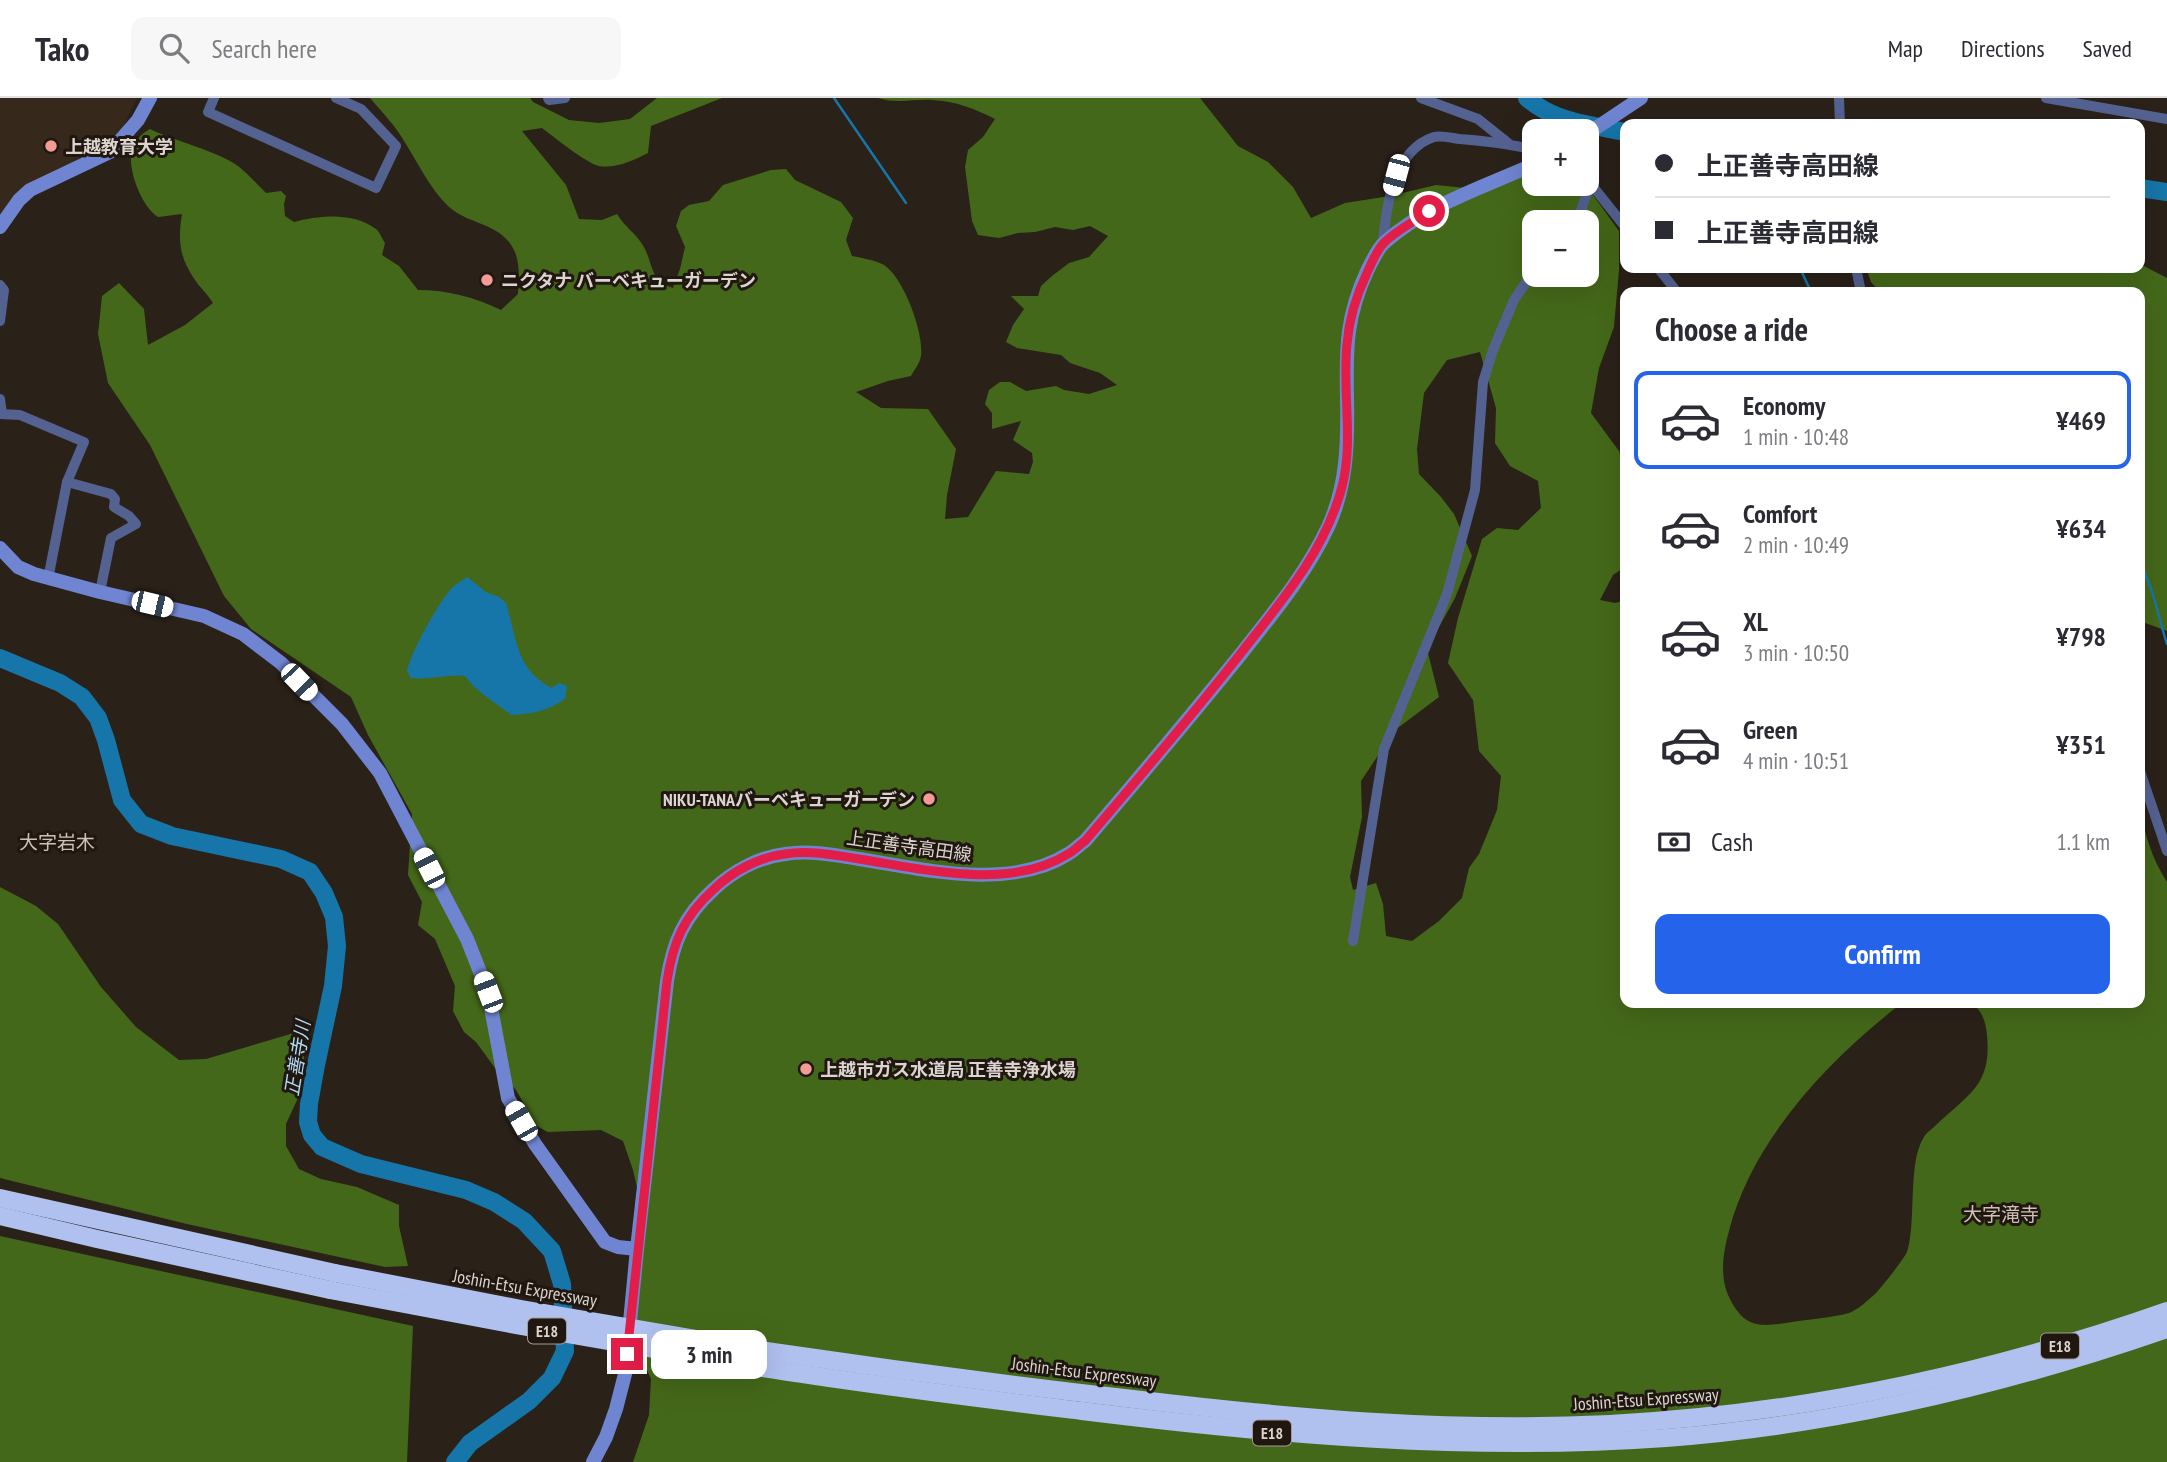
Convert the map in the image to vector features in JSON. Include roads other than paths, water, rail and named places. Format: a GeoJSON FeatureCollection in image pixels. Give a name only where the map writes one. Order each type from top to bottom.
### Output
{"type":"FeatureCollection","features":[{"type":"Feature","properties":{"kind":"highway","name":"E18"},"geometry":{"type":"LineString","coordinates":[[0,1198],[333,1282],[521,1326],[765,1360],[869,1385],[1192,1425],[1366,1439],[1481,1443],[1610,1441],[1681,1436],[1782,1415],[1836,1398],[1954,1383],[2072,1361],[2167,1329]]}},
{"type":"Feature","properties":{"kind":"highway","name":"E18"},"geometry":{"type":"LineString","coordinates":[[0,1216],[136,1248],[333,1282]]}},
{"type":"Feature","properties":{"kind":"highway","name":"E18"},"geometry":{"type":"LineString","coordinates":[[1954,1383],[2167,1311]]}},
{"type":"Feature","properties":{"kind":"main road"},"geometry":{"type":"LineString","coordinates":[[0,227],[19,200],[30,190],[110,152],[138,120],[150,98]]}},
{"type":"Feature","properties":{"kind":"main road"},"geometry":{"type":"LineString","coordinates":[[1599,126],[1641,98]]}},
{"type":"Feature","properties":{"kind":"main road","name":"上正善寺高田線"},"geometry":{"type":"LineString","coordinates":[[593,1462],[606,1437],[625,1374],[667,981],[671,955],[689,916],[701,900],[734,873],[765,858],[783,854],[829,854],[978,875],[1021,871],[1046,864],[1068,854],[1085,841],[1182,727],[1291,590],[1328,527],[1343,486],[1348,445],[1346,346],[1351,314],[1362,284],[1383,243],[1429,211],[1522,170]]}},
{"type":"Feature","properties":{"kind":"main road"},"geometry":{"type":"LineString","coordinates":[[0,548],[18,567],[48,579],[204,616],[243,634],[281,663],[342,724],[380,773],[467,939],[488,992],[508,1098],[535,1144],[605,1242],[618,1247],[637,1249]]}},
{"type":"Feature","properties":{"kind":"street"},"geometry":{"type":"LineString","coordinates":[[214,98],[208,113],[376,188],[396,146],[361,109],[336,98]]}},
{"type":"Feature","properties":{"kind":"street"},"geometry":{"type":"LineString","coordinates":[[548,98],[565,98]]}},
{"type":"Feature","properties":{"kind":"street"},"geometry":{"type":"LineString","coordinates":[[1421,98],[1478,119],[1508,143]]}},
{"type":"Feature","properties":{"kind":"street"},"geometry":{"type":"LineString","coordinates":[[1839,98],[1840,119]]}},
{"type":"Feature","properties":{"kind":"street"},"geometry":{"type":"LineString","coordinates":[[2046,98],[2167,119]]}},
{"type":"Feature","properties":{"kind":"street"},"geometry":{"type":"LineString","coordinates":[[1383,243],[1385,215],[1396,175],[1408,156],[1421,143],[1436,136],[1522,147]]}},
{"type":"Feature","properties":{"kind":"street"},"geometry":{"type":"LineString","coordinates":[[1599,194],[1620,221]]}},
{"type":"Feature","properties":{"kind":"street"},"geometry":{"type":"LineString","coordinates":[[1662,273],[1673,287]]}},
{"type":"Feature","properties":{"kind":"street"},"geometry":{"type":"LineString","coordinates":[[0,285],[4,290],[0,321]]}},
{"type":"Feature","properties":{"kind":"street"},"geometry":{"type":"LineString","coordinates":[[1353,941],[1384,749],[1447,594],[1475,490],[1483,382],[1514,300],[1523,287]]}},
{"type":"Feature","properties":{"kind":"street"},"geometry":{"type":"LineString","coordinates":[[0,399],[1,414],[20,415],[84,442],[67,482],[48,579]]}},
{"type":"Feature","properties":{"kind":"street"},"geometry":{"type":"LineString","coordinates":[[67,482],[111,494],[115,499],[114,507],[136,524],[111,538],[100,593]]}},
{"type":"Feature","properties":{"kind":"street"},"geometry":{"type":"LineString","coordinates":[[2145,786],[2167,851]]}},
{"type":"Feature","properties":{"kind":"water"},"geometry":{"type":"Polygon","coordinates":[[[467,577],[506,603],[524,662],[539,680],[551,688],[559,683],[567,686],[565,699],[539,711],[511,715],[465,676],[411,678],[407,671],[426,627],[447,594],[467,577]]]}},
{"type":"Feature","properties":{"kind":"waterway"},"geometry":{"type":"LineString","coordinates":[[834,98],[906,203]]}},
{"type":"Feature","properties":{"kind":"waterway"},"geometry":{"type":"LineString","coordinates":[[1527,98],[1561,117],[1620,131]]}},
{"type":"Feature","properties":{"kind":"waterway"},"geometry":{"type":"LineString","coordinates":[[2145,189],[2167,192]]}},
{"type":"Feature","properties":{"kind":"waterway"},"geometry":{"type":"LineString","coordinates":[[1802,273],[1809,287]]}},
{"type":"Feature","properties":{"kind":"waterway"},"geometry":{"type":"LineString","coordinates":[[2145,573],[2167,644]]}},
{"type":"Feature","properties":{"kind":"waterway","name":"正善寺川"},"geometry":{"type":"LineString","coordinates":[[0,658],[60,683],[82,697],[98,718],[122,800],[141,824],[172,836],[281,859],[310,872],[324,893],[334,917],[337,946],[333,986],[316,1065],[308,1122],[312,1135],[322,1147],[361,1164],[466,1190],[494,1202],[524,1221],[552,1251],[562,1284],[565,1351],[552,1378],[529,1401],[470,1443],[455,1462]]}},
{"type":"Feature","properties":{"kind":"place","name":"上越教育大学"},"geometry":{"type":"Point","coordinates":[51,146]}},
{"type":"Feature","properties":{"kind":"place","name":"ニクタナ バーベキューガーデン"},"geometry":{"type":"Point","coordinates":[487,280]}},
{"type":"Feature","properties":{"kind":"place","name":"NIKU-TANAバーベキューガーデン"},"geometry":{"type":"Point","coordinates":[929,799]}},
{"type":"Feature","properties":{"kind":"place","name":"上越市ガス水道局 正善寺浄水場"},"geometry":{"type":"Point","coordinates":[806,1069]}},
{"type":"Feature","properties":{"kind":"district","name":"大字岩木"},"geometry":{"type":"Point","coordinates":[57,842]}},
{"type":"Feature","properties":{"kind":"district","name":"大字滝寺"},"geometry":{"type":"Point","coordinates":[2001,1214]}}]}
